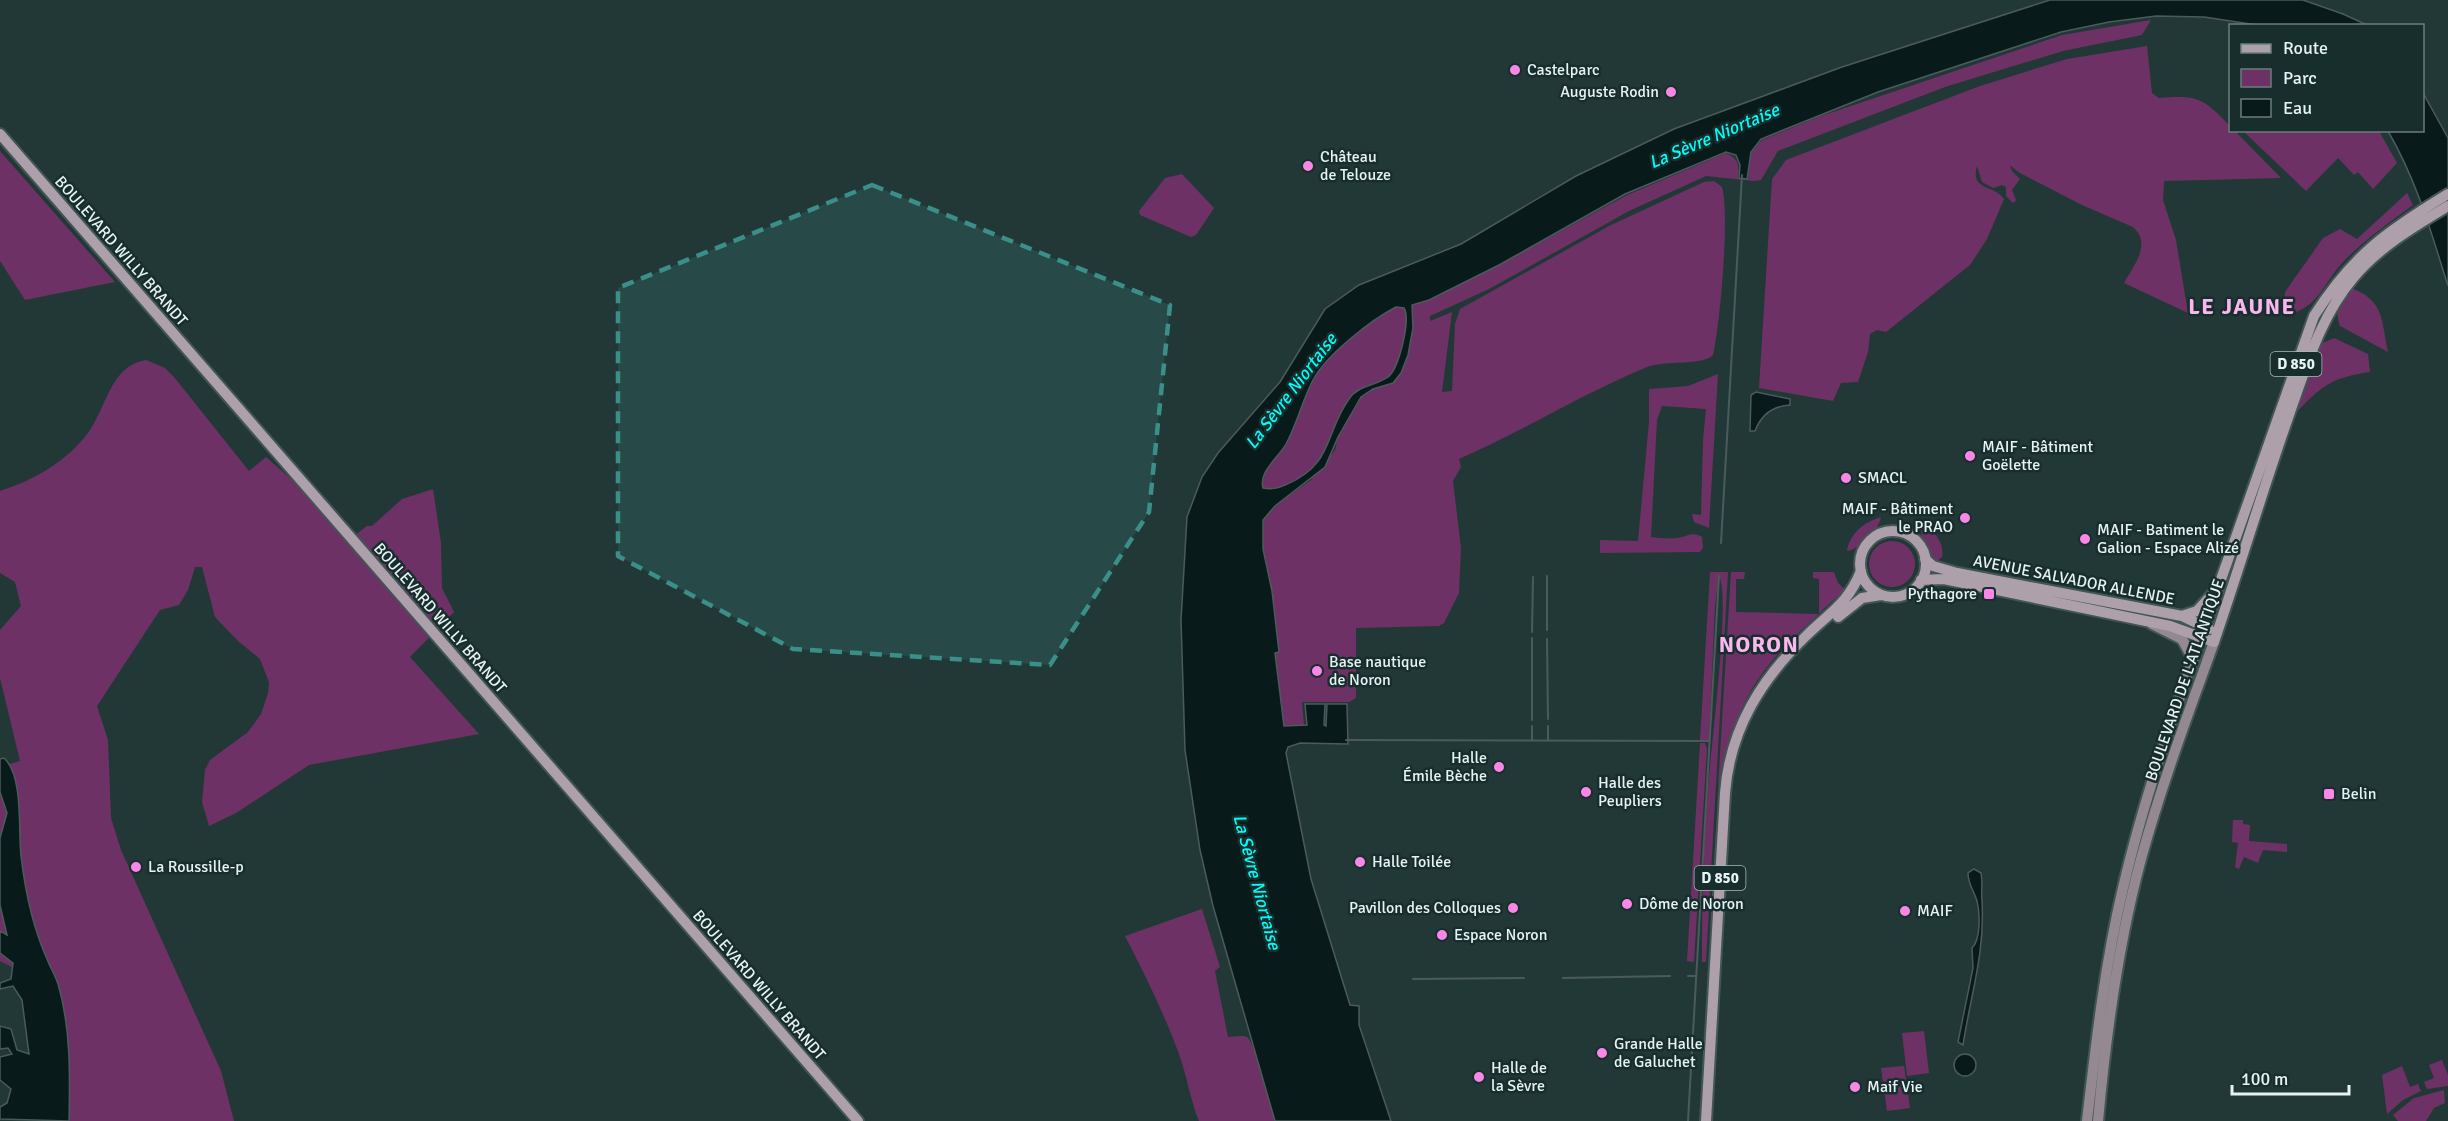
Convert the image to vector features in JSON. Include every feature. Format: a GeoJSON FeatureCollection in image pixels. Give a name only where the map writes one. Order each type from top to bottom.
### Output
{"type":"FeatureCollection","features":[{"type":"Feature","properties":{"kind":"main road","name":"BOULEVARD WILLY BRANDT"},"geometry":{"type":"LineString","coordinates":[[0,134],[858,1121]]}},
{"type":"Feature","properties":{"kind":"main road","name":"BOULEVARD DE L'ATLANTIQUE"},"geometry":{"type":"LineString","coordinates":[[2098,1121],[2113,996],[2134,889],[2152,819],[2215,638],[2271,466],[2322,324],[2342,293],[2365,265],[2448,194]]}},
{"type":"Feature","properties":{"kind":"main road","name":"BOULEVARD DE L'ATLANTIQUE"},"geometry":{"type":"LineString","coordinates":[[2087,1121],[2103,996],[2123,888],[2158,761],[2314,316],[2354,262],[2383,235],[2448,206]]}},
{"type":"Feature","properties":{"kind":"main road"},"geometry":{"type":"LineString","coordinates":[[1889,531],[1899,531],[1912,537],[1922,549],[1925,560],[1921,580],[1905,594],[1894,597],[1881,595],[1868,586],[1861,571],[1860,559],[1866,545],[1875,536],[1889,531]]}},
{"type":"Feature","properties":{"kind":"main road","name":"AVENUE SALVADOR ALLENDE"},"geometry":{"type":"LineString","coordinates":[[1925,560],[1933,566],[1957,573],[2182,616],[2215,638]]}},
{"type":"Feature","properties":{"kind":"main road","name":"D 850"},"geometry":{"type":"LineString","coordinates":[[1706,1121],[1727,770],[1737,734],[1767,678],[1849,597],[1861,571]]}},
{"type":"Feature","properties":{"kind":"main road","name":"AVENUE SALVADOR ALLENDE"},"geometry":{"type":"LineString","coordinates":[[1921,580],[1944,579],[2203,632]]}},
{"type":"Feature","properties":{"kind":"main road","name":"BOULEVARD DE L'ATLANTIQUE"},"geometry":{"type":"LineString","coordinates":[[2182,616],[2194,613],[2218,589]]}},
{"type":"Feature","properties":{"kind":"main road","name":"D 850"},"geometry":{"type":"LineString","coordinates":[[1790,653],[1857,601],[1866,596],[1881,595]]}},
{"type":"Feature","properties":{"kind":"main road"},"geometry":{"type":"LineString","coordinates":[[2146,621],[2182,639],[2193,659]]}},
{"type":"Feature","properties":{"kind":"highlighted area"},"geometry":{"type":"Polygon","coordinates":[[[872,185],[1170,305],[1149,512],[1050,665],[793,649],[618,556],[618,288],[872,185]]]}},
{"type":"Feature","properties":{"kind":"green space"},"geometry":{"type":"Polygon","coordinates":[[[2151,20],[2142,35],[2063,51],[1945,87],[1778,151],[1761,180],[1706,176],[1629,211],[1489,289],[1430,316],[1430,321],[1452,312],[1442,392],[1452,391],[1455,324],[1460,309],[1611,225],[1704,182],[1714,181],[1722,187],[1725,220],[1723,270],[1713,355],[1701,361],[1647,367],[1459,459],[1461,467],[1453,481],[1461,548],[1459,593],[1444,623],[1439,626],[1356,628],[1356,698],[1349,702],[1302,702],[1304,725],[1284,726],[1275,652],[1278,651],[1272,591],[1263,549],[1263,520],[1275,506],[1311,480],[1335,450],[1338,437],[1361,397],[1373,389],[1393,383],[1401,373],[1408,355],[1413,328],[1412,306],[1499,265],[1625,196],[1726,153],[1737,163],[1738,178],[1748,179],[1751,153],[1762,140],[1821,116],[2062,35],[2151,20]]]}},
{"type":"Feature","properties":{"kind":"green space"},"geometry":{"type":"Polygon","coordinates":[[[2147,46],[2152,93],[2159,98],[2191,98],[2206,104],[2229,125],[2229,132],[2236,132],[2281,178],[2164,181],[2163,200],[2176,240],[2188,313],[2124,283],[2136,262],[2141,247],[2141,240],[2133,227],[2082,205],[2018,172],[2010,165],[2012,171],[2020,179],[2012,190],[2016,200],[2013,203],[2006,196],[2006,187],[2002,185],[1993,188],[1982,182],[1977,166],[1977,180],[2004,199],[1987,239],[1970,265],[1886,332],[1877,330],[1870,334],[1868,352],[1858,382],[1841,383],[1833,401],[1759,388],[1772,179],[1786,160],[1980,86],[2067,59],[2147,46]]]}},
{"type":"Feature","properties":{"kind":"green space"},"geometry":{"type":"Polygon","coordinates":[[[2244,132],[2380,132],[2397,163],[2373,189],[2358,172],[2354,175],[2338,158],[2306,191],[2244,132]]]}},
{"type":"Feature","properties":{"kind":"green space"},"geometry":{"type":"Polygon","coordinates":[[[0,151],[115,282],[25,300],[0,261],[0,151]]]}},
{"type":"Feature","properties":{"kind":"green space"},"geometry":{"type":"Polygon","coordinates":[[[1182,174],[1214,208],[1196,235],[1191,237],[1140,215],[1139,211],[1165,178],[1182,174]]]}},
{"type":"Feature","properties":{"kind":"green space"},"geometry":{"type":"Polygon","coordinates":[[[2407,193],[2413,205],[2351,254],[2311,303],[2296,312],[2288,306],[2285,292],[2323,238],[2340,229],[2357,239],[2407,193]]]}},
{"type":"Feature","properties":{"kind":"green space"},"geometry":{"type":"Polygon","coordinates":[[[2352,288],[2371,299],[2380,313],[2388,352],[2340,326],[2338,310],[2352,288]]]}},
{"type":"Feature","properties":{"kind":"green space"},"geometry":{"type":"Polygon","coordinates":[[[1396,307],[1404,308],[1406,322],[1400,355],[1392,372],[1383,380],[1353,394],[1341,411],[1322,456],[1304,475],[1274,489],[1263,488],[1262,482],[1266,470],[1286,444],[1319,370],[1350,339],[1374,320],[1396,307]]]}},
{"type":"Feature","properties":{"kind":"green space"},"geometry":{"type":"Polygon","coordinates":[[[2334,338],[2368,354],[2370,372],[2336,380],[2320,390],[2295,414],[2318,345],[2334,338]]]}},
{"type":"Feature","properties":{"kind":"green space"},"geometry":{"type":"Polygon","coordinates":[[[146,360],[165,368],[174,377],[249,471],[266,457],[355,535],[367,526],[372,526],[402,499],[433,489],[441,543],[442,588],[454,612],[410,657],[479,734],[309,765],[236,813],[209,826],[202,802],[205,770],[210,760],[248,732],[261,714],[269,682],[260,659],[238,641],[215,617],[202,567],[195,567],[188,590],[179,605],[160,610],[97,706],[108,740],[111,818],[121,850],[221,1071],[234,1121],[56,1121],[14,968],[0,961],[0,767],[20,761],[0,678],[0,630],[21,606],[15,582],[0,573],[0,491],[37,475],[70,453],[88,433],[111,389],[124,370],[146,360]]]}},
{"type":"Feature","properties":{"kind":"green space"},"geometry":{"type":"Polygon","coordinates":[[[1718,374],[1709,528],[1694,522],[1692,514],[1701,515],[1706,409],[1662,406],[1657,420],[1651,537],[1674,538],[1695,534],[1702,537],[1703,548],[1700,552],[1600,553],[1600,540],[1638,541],[1649,422],[1649,389],[1688,386],[1718,374]]]}},
{"type":"Feature","properties":{"kind":"green space"},"geometry":{"type":"Polygon","coordinates":[[[1881,517],[1877,528],[1868,538],[1858,547],[1847,551],[1851,539],[1859,529],[1881,517]]]}},
{"type":"Feature","properties":{"kind":"green space"},"geometry":{"type":"Polygon","coordinates":[[[1922,524],[1934,533],[1942,547],[1942,557],[1936,562],[1924,545],[1921,535],[1922,524]]]}},
{"type":"Feature","properties":{"kind":"green space"},"geometry":{"type":"Polygon","coordinates":[[[1892,541],[1908,548],[1915,564],[1908,580],[1892,587],[1876,580],[1869,564],[1876,548],[1892,541]]]}},
{"type":"Feature","properties":{"kind":"green space"},"geometry":{"type":"Polygon","coordinates":[[[1710,572],[1728,572],[1706,962],[1702,962],[1705,832],[1723,613],[1719,576],[1715,607],[1709,740],[1700,740],[1710,572]]]}},
{"type":"Feature","properties":{"kind":"green space"},"geometry":{"type":"Polygon","coordinates":[[[1731,572],[1745,572],[1744,579],[1736,579],[1736,612],[1819,614],[1772,661],[1748,697],[1731,737],[1718,787],[1731,572]]]}},
{"type":"Feature","properties":{"kind":"green space"},"geometry":{"type":"Polygon","coordinates":[[[1813,572],[1834,572],[1838,583],[1848,592],[1838,597],[1819,614],[1819,579],[1813,578],[1813,572]]]}},
{"type":"Feature","properties":{"kind":"green space"},"geometry":{"type":"Polygon","coordinates":[[[1700,743],[1705,743],[1707,749],[1694,962],[1687,961],[1700,743]]]}},
{"type":"Feature","properties":{"kind":"green space"},"geometry":{"type":"Polygon","coordinates":[[[2233,820],[2243,820],[2243,824],[2250,825],[2249,841],[2287,844],[2287,852],[2263,850],[2258,863],[2244,857],[2239,869],[2235,867],[2238,843],[2232,842],[2233,820]]]}},
{"type":"Feature","properties":{"kind":"green space"},"geometry":{"type":"Polygon","coordinates":[[[1202,909],[1220,967],[1215,971],[1228,1037],[1245,1036],[1250,1042],[1263,1076],[1275,1121],[1199,1121],[1173,1039],[1125,936],[1202,909]]]}},
{"type":"Feature","properties":{"kind":"green space"},"geometry":{"type":"Polygon","coordinates":[[[1924,1031],[1929,1073],[1907,1076],[1902,1033],[1924,1031]]]}},
{"type":"Feature","properties":{"kind":"green space"},"geometry":{"type":"Polygon","coordinates":[[[2442,1060],[2448,1075],[2448,1086],[2427,1089],[2424,1082],[2434,1078],[2429,1065],[2442,1060]]]}},
{"type":"Feature","properties":{"kind":"green space"},"geometry":{"type":"Polygon","coordinates":[[[1904,1066],[1910,1108],[1887,1111],[1881,1068],[1904,1066]]]}},
{"type":"Feature","properties":{"kind":"green space"},"geometry":{"type":"Polygon","coordinates":[[[2402,1066],[2410,1087],[2418,1084],[2421,1091],[2403,1100],[2387,1114],[2382,1075],[2402,1066]]]}},
{"type":"Feature","properties":{"kind":"green space"},"geometry":{"type":"Polygon","coordinates":[[[2444,1090],[2445,1103],[2434,1108],[2426,1121],[2398,1121],[2393,1115],[2414,1098],[2444,1090]]]}},
{"type":"Feature","properties":{"kind":"water","name":"La Sèvre Niortaise"},"geometry":{"type":"Polygon","coordinates":[[[2050,0],[2303,0],[2365,24],[2250,24],[2204,17],[2156,16],[2109,22],[2061,32],[1878,92],[1761,139],[1751,152],[1747,179],[1739,178],[1740,165],[1736,155],[1726,152],[1625,194],[1499,265],[1429,300],[1412,305],[1413,328],[1408,355],[1401,373],[1393,383],[1373,389],[1361,397],[1338,437],[1325,467],[1275,506],[1263,520],[1263,549],[1272,591],[1279,652],[1275,653],[1284,726],[1307,725],[1305,704],[1325,704],[1324,725],[1326,726],[1327,704],[1347,704],[1348,744],[1300,743],[1288,747],[1286,753],[1311,879],[1350,1005],[1359,1006],[1359,1025],[1391,1121],[1275,1121],[1213,906],[1200,850],[1185,750],[1181,620],[1187,517],[1202,477],[1218,453],[1280,382],[1325,309],[1359,285],[1461,244],[1576,176],[1674,129],[1842,67],[2050,0]],[[1396,307],[1374,320],[1338,349],[1319,370],[1309,388],[1286,444],[1266,470],[1262,482],[1263,488],[1272,489],[1282,486],[1301,477],[1312,468],[1326,448],[1341,412],[1353,394],[1388,377],[1400,355],[1406,314],[1404,308],[1396,307]]]}},
{"type":"Feature","properties":{"kind":"water"},"geometry":{"type":"Polygon","coordinates":[[[2424,95],[2448,138],[2448,286],[2429,226],[2389,132],[2424,132],[2424,95]]]}},
{"type":"Feature","properties":{"kind":"water"},"geometry":{"type":"Polygon","coordinates":[[[1756,392],[1790,399],[1790,405],[1768,412],[1760,420],[1755,431],[1750,431],[1751,395],[1756,392]]]}},
{"type":"Feature","properties":{"kind":"water"},"geometry":{"type":"Polygon","coordinates":[[[4,758],[15,778],[19,805],[21,856],[30,909],[42,947],[58,984],[62,1001],[69,1069],[69,1121],[0,1119],[0,1107],[7,1103],[11,1089],[0,1080],[0,1057],[12,1054],[8,1048],[0,1049],[0,1026],[11,1029],[17,1050],[29,1054],[22,1000],[13,986],[0,989],[0,983],[11,979],[13,963],[0,953],[0,931],[7,935],[0,905],[0,838],[7,813],[0,792],[0,759],[4,758]]]}},
{"type":"Feature","properties":{"kind":"water"},"geometry":{"type":"Polygon","coordinates":[[[1974,869],[1981,873],[1982,877],[1981,939],[1963,1045],[1958,1042],[1973,968],[1972,948],[1977,939],[1979,926],[1977,901],[1968,877],[1968,873],[1974,869]]]}},
{"type":"Feature","properties":{"kind":"water"},"geometry":{"type":"Polygon","coordinates":[[[1965,1054],[1973,1057],[1976,1065],[1973,1073],[1965,1076],[1957,1073],[1954,1065],[1957,1057],[1965,1054]]]}},
{"type":"Feature","properties":{"kind":"waterway"},"geometry":{"type":"LineString","coordinates":[[1721,543],[1742,175]]}},
{"type":"Feature","properties":{"kind":"waterway"},"geometry":{"type":"LineString","coordinates":[[1547,576],[1547,630]]}},
{"type":"Feature","properties":{"kind":"waterway"},"geometry":{"type":"LineString","coordinates":[[1688,1121],[1719,576]]}},
{"type":"Feature","properties":{"kind":"waterway"},"geometry":{"type":"LineString","coordinates":[[1532,632],[1533,577]]}},
{"type":"Feature","properties":{"kind":"waterway"},"geometry":{"type":"LineString","coordinates":[[1532,638],[1532,720]]}},
{"type":"Feature","properties":{"kind":"waterway"},"geometry":{"type":"LineString","coordinates":[[1547,639],[1548,719]]}},
{"type":"Feature","properties":{"kind":"waterway"},"geometry":{"type":"LineString","coordinates":[[1532,726],[1532,740]]}},
{"type":"Feature","properties":{"kind":"waterway"},"geometry":{"type":"LineString","coordinates":[[1548,726],[1548,741]]}},
{"type":"Feature","properties":{"kind":"waterway"},"geometry":{"type":"LineString","coordinates":[[1346,740],[1709,741]]}},
{"type":"Feature","properties":{"kind":"waterway"},"geometry":{"type":"LineString","coordinates":[[1563,978],[1670,976]]}},
{"type":"Feature","properties":{"kind":"waterway"},"geometry":{"type":"LineString","coordinates":[[1688,976],[1696,976]]}},
{"type":"Feature","properties":{"kind":"waterway"},"geometry":{"type":"LineString","coordinates":[[1413,979],[1524,978]]}},
{"type":"Feature","properties":{"kind":"place","name":"Castelparc"},"geometry":{"type":"Point","coordinates":[1515,70]}},
{"type":"Feature","properties":{"kind":"place","name":"Auguste Rodin"},"geometry":{"type":"Point","coordinates":[1671,92]}},
{"type":"Feature","properties":{"kind":"place","name":"Château de Telouze"},"geometry":{"type":"Point","coordinates":[1308,166]}},
{"type":"Feature","properties":{"kind":"place","name":"MAIF - Bâtiment Goëlette"},"geometry":{"type":"Point","coordinates":[1970,456]}},
{"type":"Feature","properties":{"kind":"place","name":"SMACL"},"geometry":{"type":"Point","coordinates":[1846,478]}},
{"type":"Feature","properties":{"kind":"place","name":"MAIF - Bâtiment le PRAO"},"geometry":{"type":"Point","coordinates":[1965,518]}},
{"type":"Feature","properties":{"kind":"place","name":"MAIF - Batiment le Galion - Espace Alizé"},"geometry":{"type":"Point","coordinates":[2085,539]}},
{"type":"Feature","properties":{"kind":"place","name":"Pythagore"},"geometry":{"type":"Point","coordinates":[1989,594]}},
{"type":"Feature","properties":{"kind":"place","name":"Base nautique de Noron"},"geometry":{"type":"Point","coordinates":[1317,671]}},
{"type":"Feature","properties":{"kind":"place","name":"Halle Émile Bèche"},"geometry":{"type":"Point","coordinates":[1499,767]}},
{"type":"Feature","properties":{"kind":"place","name":"Halle des Peupliers"},"geometry":{"type":"Point","coordinates":[1586,792]}},
{"type":"Feature","properties":{"kind":"place","name":"Belin"},"geometry":{"type":"Point","coordinates":[2329,794]}},
{"type":"Feature","properties":{"kind":"place","name":"Halle Toilée"},"geometry":{"type":"Point","coordinates":[1360,862]}},
{"type":"Feature","properties":{"kind":"place","name":"La Roussille-p"},"geometry":{"type":"Point","coordinates":[136,867]}},
{"type":"Feature","properties":{"kind":"place","name":"Dôme de Noron"},"geometry":{"type":"Point","coordinates":[1627,904]}},
{"type":"Feature","properties":{"kind":"place","name":"Pavillon des Colloques"},"geometry":{"type":"Point","coordinates":[1513,908]}},
{"type":"Feature","properties":{"kind":"place","name":"MAIF"},"geometry":{"type":"Point","coordinates":[1905,911]}},
{"type":"Feature","properties":{"kind":"place","name":"Espace Noron"},"geometry":{"type":"Point","coordinates":[1442,935]}},
{"type":"Feature","properties":{"kind":"place","name":"Grande Halle de Galuchet"},"geometry":{"type":"Point","coordinates":[1602,1053]}},
{"type":"Feature","properties":{"kind":"place","name":"Halle de la Sèvre"},"geometry":{"type":"Point","coordinates":[1479,1077]}},
{"type":"Feature","properties":{"kind":"place","name":"Maif Vie"},"geometry":{"type":"Point","coordinates":[1855,1087]}},
{"type":"Feature","properties":{"kind":"district","name":"LE JAUNE"},"geometry":{"type":"Point","coordinates":[2242,306]}},
{"type":"Feature","properties":{"kind":"district","name":"NORON"},"geometry":{"type":"Point","coordinates":[1759,644]}}]}
